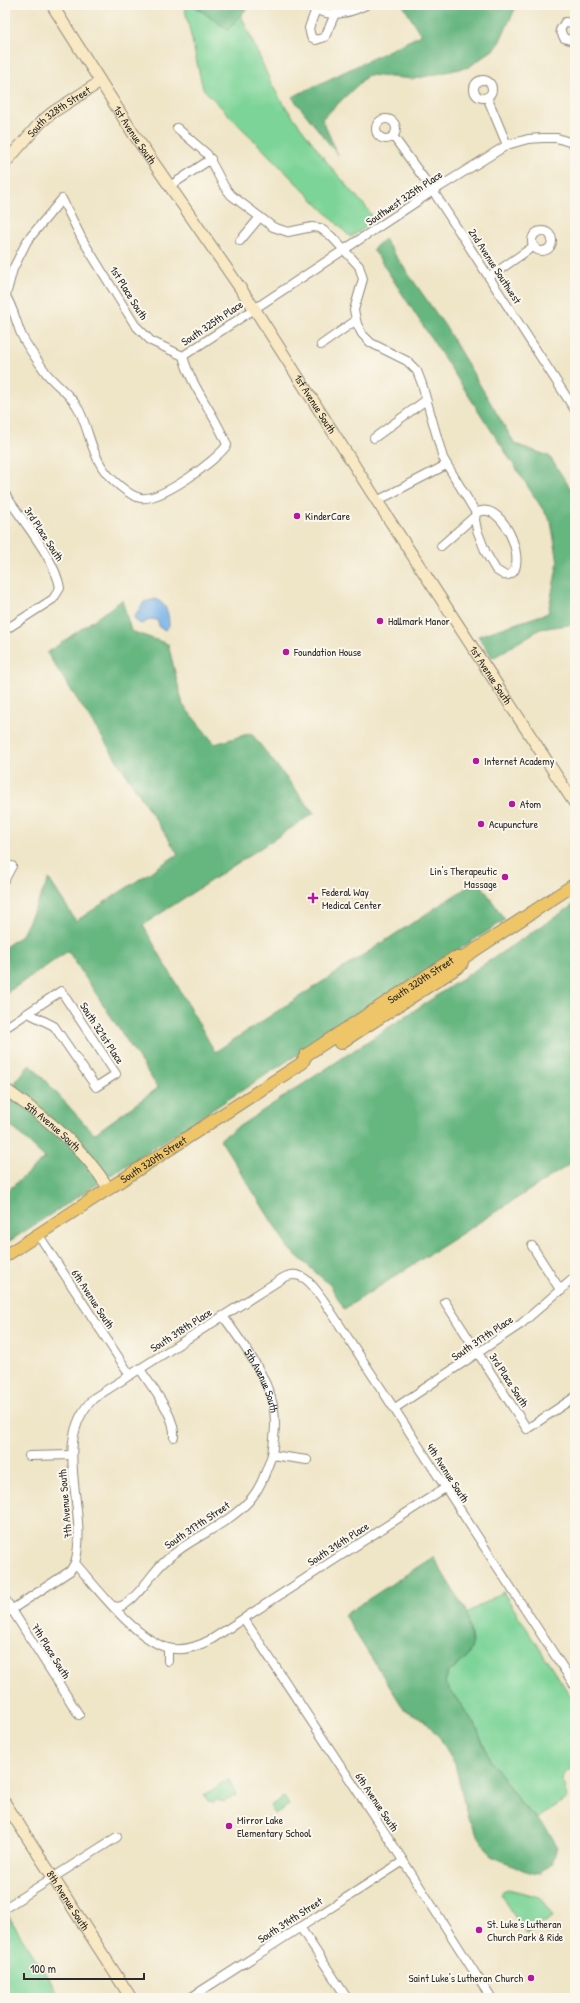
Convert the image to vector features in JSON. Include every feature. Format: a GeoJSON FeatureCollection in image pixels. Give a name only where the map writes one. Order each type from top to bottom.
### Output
{"type":"FeatureCollection","features":[{"type":"Feature","properties":{"kind":"main road","name":"1st Avenue South"},"geometry":{"type":"LineString","coordinates":[[52,5],[100,82],[254,308],[377,501],[575,804]]}},
{"type":"Feature","properties":{"kind":"main road","name":"South 328th Street"},"geometry":{"type":"LineString","coordinates":[[5,163],[47,117],[100,82]]}},
{"type":"Feature","properties":{"kind":"main road","name":"South 320th Street"},"geometry":{"type":"LineString","coordinates":[[5,1256],[302,1063],[306,1055],[454,958],[463,958],[575,884]]}},
{"type":"Feature","properties":{"kind":"main road","name":"5th Avenue South"},"geometry":{"type":"LineString","coordinates":[[5,1089],[67,1136],[97,1169],[109,1189]]}},
{"type":"Feature","properties":{"kind":"main road","name":"8th Avenue South"},"geometry":{"type":"LineString","coordinates":[[5,1803],[131,1998]]}},
{"type":"Feature","properties":{"kind":"street"},"geometry":{"type":"LineString","coordinates":[[336,14],[325,37],[316,40],[311,37],[309,31],[313,8],[324,14],[336,14],[355,10],[366,5]]}},
{"type":"Feature","properties":{"kind":"street"},"geometry":{"type":"LineString","coordinates":[[575,23],[565,22],[560,30],[564,38],[570,40],[575,38]]}},
{"type":"Feature","properties":{"kind":"street"},"geometry":{"type":"LineString","coordinates":[[487,97],[507,145]]}},
{"type":"Feature","properties":{"kind":"street"},"geometry":{"type":"LineString","coordinates":[[177,128],[210,159],[227,190],[272,227],[283,232],[292,232],[312,227],[320,228],[327,232],[359,266],[363,275],[362,286],[354,310],[355,321],[362,334],[369,341],[384,351],[407,361],[414,368],[420,379],[437,443],[446,465],[476,514],[478,536],[489,559],[502,574],[511,575],[515,570],[517,562],[514,544],[504,522],[493,514],[483,511],[476,514],[441,546]]}},
{"type":"Feature","properties":{"kind":"street","name":"2nd Avenue Southwest"},"geometry":{"type":"LineString","coordinates":[[393,136],[433,191],[575,410]]}},
{"type":"Feature","properties":{"kind":"street","name":"Southwest 325th Place"},"geometry":{"type":"LineString","coordinates":[[254,308],[433,191],[507,145],[528,139],[543,138],[557,138],[575,144]]}},
{"type":"Feature","properties":{"kind":"street"},"geometry":{"type":"LineString","coordinates":[[170,186],[210,159]]}},
{"type":"Feature","properties":{"kind":"street","name":"1st Place South"},"geometry":{"type":"LineString","coordinates":[[5,295],[13,269],[27,241],[62,199],[82,239],[135,325],[151,341],[183,356]]}},
{"type":"Feature","properties":{"kind":"street"},"geometry":{"type":"LineString","coordinates":[[240,241],[260,217]]}},
{"type":"Feature","properties":{"kind":"street"},"geometry":{"type":"LineString","coordinates":[[489,277],[534,246]]}},
{"type":"Feature","properties":{"kind":"street"},"geometry":{"type":"LineString","coordinates":[[5,295],[22,336],[46,374],[79,409],[96,456],[102,468],[116,482],[134,496],[147,498],[171,490],[184,482],[227,445],[217,421],[187,372],[183,356]]}},
{"type":"Feature","properties":{"kind":"street","name":"South 325th Place"},"geometry":{"type":"LineString","coordinates":[[183,356],[254,308]]}},
{"type":"Feature","properties":{"kind":"street"},"geometry":{"type":"LineString","coordinates":[[321,345],[355,321]]}},
{"type":"Feature","properties":{"kind":"street"},"geometry":{"type":"LineString","coordinates":[[374,438],[426,400]]}},
{"type":"Feature","properties":{"kind":"street"},"geometry":{"type":"LineString","coordinates":[[377,501],[446,465]]}},
{"type":"Feature","properties":{"kind":"street","name":"3rd Place South"},"geometry":{"type":"LineString","coordinates":[[5,494],[50,561],[60,588],[53,599],[5,630]]}},
{"type":"Feature","properties":{"kind":"street"},"geometry":{"type":"LineString","coordinates":[[5,879],[12,866]]}},
{"type":"Feature","properties":{"kind":"street","name":"South 321st Place"},"geometry":{"type":"LineString","coordinates":[[5,1028],[61,991],[116,1074],[96,1087],[56,1028],[28,1013]]}},
{"type":"Feature","properties":{"kind":"street","name":"6th Avenue South"},"geometry":{"type":"LineString","coordinates":[[38,1234],[130,1375]]}},
{"type":"Feature","properties":{"kind":"street"},"geometry":{"type":"LineString","coordinates":[[532,1246],[561,1291]]}},
{"type":"Feature","properties":{"kind":"street","name":"South 318th Place"},"geometry":{"type":"LineString","coordinates":[[81,1414],[94,1398],[130,1375],[286,1276],[299,1275]]}},
{"type":"Feature","properties":{"kind":"street","name":"4th Avenue South"},"geometry":{"type":"LineString","coordinates":[[299,1275],[308,1281],[317,1292],[395,1408],[445,1488],[575,1686]]}},
{"type":"Feature","properties":{"kind":"street","name":"South 317th Place"},"geometry":{"type":"LineString","coordinates":[[395,1408],[521,1324],[561,1291],[575,1277]]}},
{"type":"Feature","properties":{"kind":"street","name":"3rd Place South"},"geometry":{"type":"LineString","coordinates":[[446,1302],[527,1429],[575,1397]]}},
{"type":"Feature","properties":{"kind":"street","name":"5th Avenue South"},"geometry":{"type":"LineString","coordinates":[[224,1316],[257,1367],[267,1388],[273,1406],[275,1422],[272,1455]]}},
{"type":"Feature","properties":{"kind":"street"},"geometry":{"type":"LineString","coordinates":[[140,1369],[171,1418],[174,1437]]}},
{"type":"Feature","properties":{"kind":"street","name":"7th Avenue South"},"geometry":{"type":"LineString","coordinates":[[75,1563],[80,1540],[72,1455],[72,1439],[81,1414]]}},
{"type":"Feature","properties":{"kind":"street"},"geometry":{"type":"LineString","coordinates":[[30,1456],[72,1455]]}},
{"type":"Feature","properties":{"kind":"street"},"geometry":{"type":"LineString","coordinates":[[272,1455],[307,1460]]}},
{"type":"Feature","properties":{"kind":"street","name":"South 317th Street"},"geometry":{"type":"LineString","coordinates":[[114,1606],[120,1607],[128,1604],[148,1578],[170,1556],[240,1509],[257,1491],[272,1455]]}},
{"type":"Feature","properties":{"kind":"street","name":"South 316th Place"},"geometry":{"type":"LineString","coordinates":[[244,1619],[445,1488]]}},
{"type":"Feature","properties":{"kind":"street"},"geometry":{"type":"LineString","coordinates":[[9,1612],[70,1571],[75,1563],[114,1606],[146,1637],[168,1648],[183,1649],[201,1645],[244,1619]]}},
{"type":"Feature","properties":{"kind":"street","name":"7th Place South"},"geometry":{"type":"LineString","coordinates":[[5,1599],[9,1612],[79,1714]]}},
{"type":"Feature","properties":{"kind":"street","name":"6th Avenue South"},"geometry":{"type":"LineString","coordinates":[[244,1619],[491,1998]]}},
{"type":"Feature","properties":{"kind":"street"},"geometry":{"type":"LineString","coordinates":[[168,1648],[168,1661]]}},
{"type":"Feature","properties":{"kind":"street"},"geometry":{"type":"LineString","coordinates":[[5,1908],[117,1837]]}},
{"type":"Feature","properties":{"kind":"street","name":"South 314th Street"},"geometry":{"type":"LineString","coordinates":[[190,1998],[402,1862]]}},
{"type":"Feature","properties":{"kind":"street"},"geometry":{"type":"LineString","coordinates":[[300,1927],[347,1998]]}},
{"type":"Feature","properties":{"kind":"green space"},"geometry":{"type":"Polygon","coordinates":[[[184,5],[193,5],[228,30],[241,15],[271,83],[282,102],[330,166],[366,207],[374,219],[373,222],[351,237],[347,234],[203,89],[184,5]]]}},
{"type":"Feature","properties":{"kind":"green space"},"geometry":{"type":"Polygon","coordinates":[[[193,5],[250,5],[228,30],[193,5]]]}},
{"type":"Feature","properties":{"kind":"green space"},"geometry":{"type":"Polygon","coordinates":[[[403,5],[517,5],[497,47],[469,67],[414,79],[368,75],[322,119],[338,155],[292,97],[421,35],[403,5]]]}},
{"type":"Feature","properties":{"kind":"green space"},"geometry":{"type":"Polygon","coordinates":[[[384,239],[445,326],[515,444],[549,456],[575,495],[575,624],[540,629],[493,658],[478,636],[548,613],[558,562],[551,522],[373,249],[384,239]]]}},
{"type":"Feature","properties":{"kind":"green space"},"geometry":{"type":"Polygon","coordinates":[[[122,600],[131,631],[168,644],[183,705],[215,744],[251,733],[314,813],[143,925],[215,1052],[478,880],[505,920],[5,1244],[5,1193],[45,1158],[5,1120],[5,1095],[30,1064],[94,1134],[158,1088],[68,951],[5,994],[5,947],[22,935],[49,879],[76,921],[178,854],[47,653],[122,600]]]}},
{"type":"Feature","properties":{"kind":"green space"},"geometry":{"type":"Polygon","coordinates":[[[575,904],[575,1161],[344,1309],[330,1285],[289,1249],[220,1139],[575,904]]]}},
{"type":"Feature","properties":{"kind":"green space"},"geometry":{"type":"Polygon","coordinates":[[[433,1557],[467,1613],[472,1646],[466,1659],[448,1672],[445,1683],[475,1724],[490,1760],[520,1802],[550,1833],[557,1847],[552,1864],[540,1873],[529,1872],[491,1856],[468,1819],[455,1764],[440,1738],[424,1720],[404,1709],[344,1615],[433,1557]]]}},
{"type":"Feature","properties":{"kind":"green space"},"geometry":{"type":"Polygon","coordinates":[[[503,1592],[575,1703],[575,1767],[563,1776],[567,1798],[537,1819],[520,1802],[490,1760],[475,1724],[445,1683],[448,1672],[465,1659],[471,1648],[472,1642],[467,1613],[503,1592]]]}},
{"type":"Feature","properties":{"kind":"green space"},"geometry":{"type":"Polygon","coordinates":[[[228,1779],[237,1794],[224,1802],[216,1800],[213,1803],[209,1802],[204,1795],[228,1779]]]}},
{"type":"Feature","properties":{"kind":"green space"},"geometry":{"type":"Polygon","coordinates":[[[284,1797],[289,1805],[275,1814],[270,1806],[284,1797]]]}},
{"type":"Feature","properties":{"kind":"green space"},"geometry":{"type":"Polygon","coordinates":[[[508,1889],[540,1897],[553,1917],[526,1934],[500,1894],[508,1889]]]}},
{"type":"Feature","properties":{"kind":"green space"},"geometry":{"type":"Polygon","coordinates":[[[5,1911],[61,1998],[5,1998],[5,1911]]]}},
{"type":"Feature","properties":{"kind":"water"},"geometry":{"type":"Polygon","coordinates":[[[156,599],[163,604],[168,614],[169,626],[165,630],[160,628],[157,620],[151,619],[141,624],[136,621],[134,617],[144,602],[156,599]]]}},
{"type":"Feature","properties":{"kind":"place","name":"KinderCare"},"geometry":{"type":"Point","coordinates":[297,516]}},
{"type":"Feature","properties":{"kind":"place","name":"Hallmark Manor"},"geometry":{"type":"Point","coordinates":[380,621]}},
{"type":"Feature","properties":{"kind":"place","name":"Foundation House"},"geometry":{"type":"Point","coordinates":[286,652]}},
{"type":"Feature","properties":{"kind":"place","name":"Internet Academy"},"geometry":{"type":"Point","coordinates":[476,761]}},
{"type":"Feature","properties":{"kind":"place","name":"Atom"},"geometry":{"type":"Point","coordinates":[512,804]}},
{"type":"Feature","properties":{"kind":"place","name":"Acupuncture"},"geometry":{"type":"Point","coordinates":[481,824]}},
{"type":"Feature","properties":{"kind":"place","name":"Lin's Therapeutic Massage"},"geometry":{"type":"Point","coordinates":[505,877]}},
{"type":"Feature","properties":{"kind":"place","name":"Federal Way Medical Center"},"geometry":{"type":"Point","coordinates":[313,898]}},
{"type":"Feature","properties":{"kind":"place","name":"Mirror Lake Elementary School"},"geometry":{"type":"Point","coordinates":[229,1826]}},
{"type":"Feature","properties":{"kind":"place","name":"St. Luke's Lutheran Church Park & Ride"},"geometry":{"type":"Point","coordinates":[479,1930]}},
{"type":"Feature","properties":{"kind":"place","name":"Saint Luke's Lutheran Church"},"geometry":{"type":"Point","coordinates":[531,1978]}}]}
